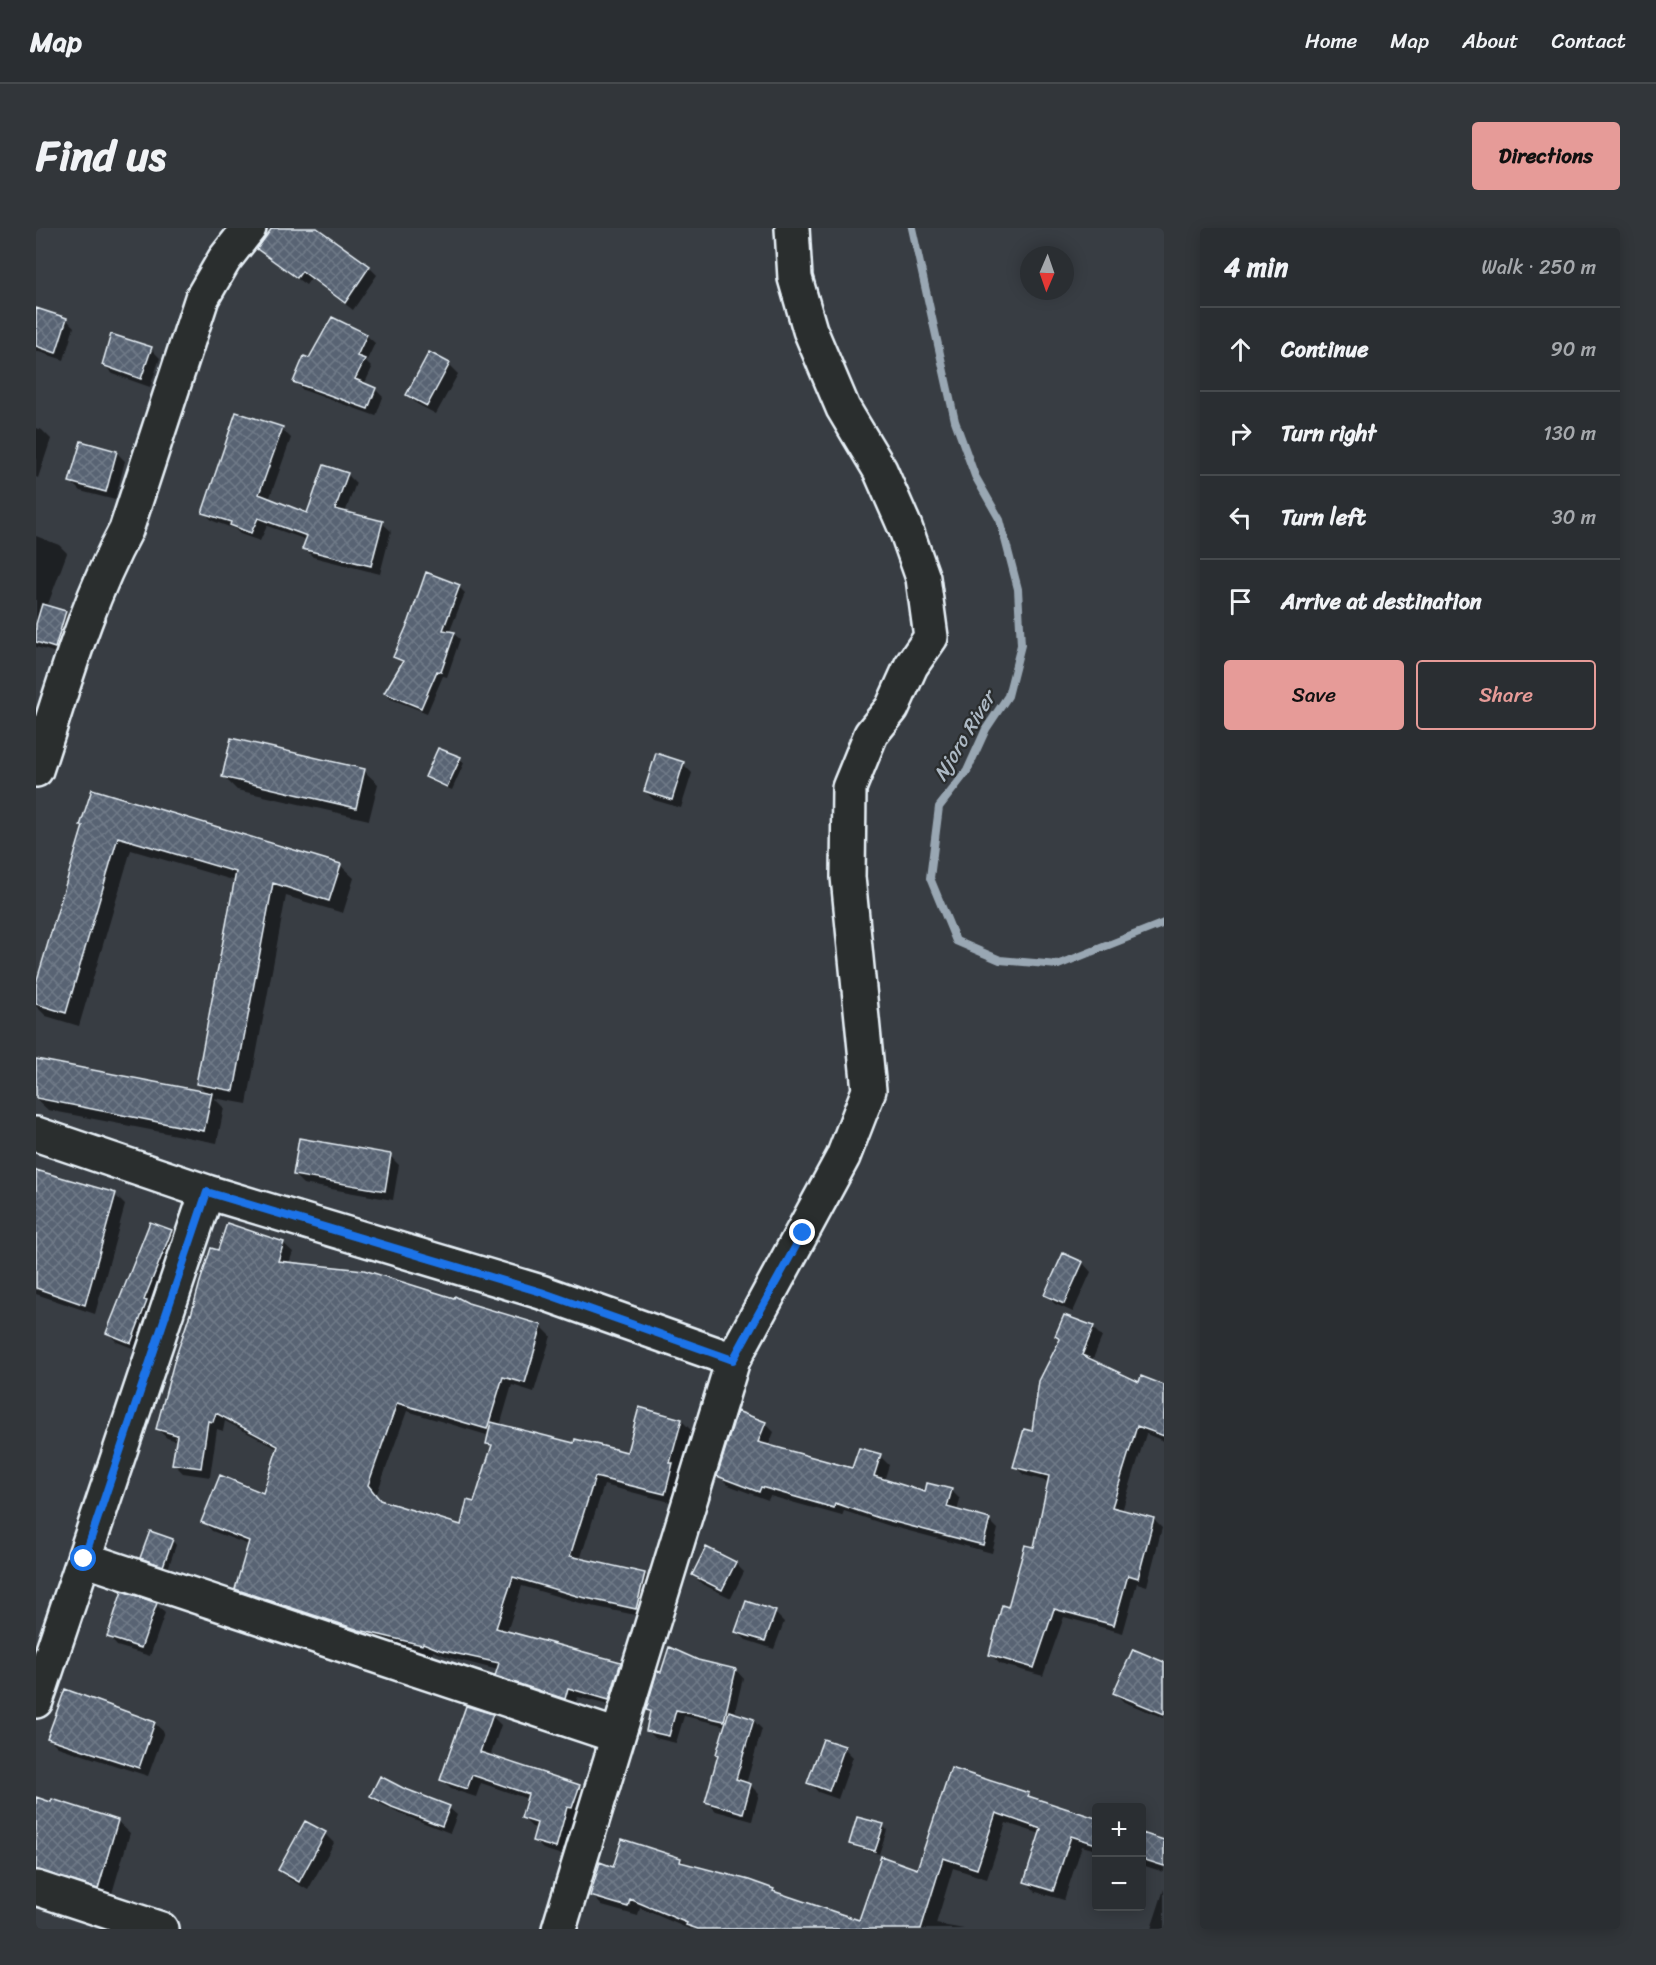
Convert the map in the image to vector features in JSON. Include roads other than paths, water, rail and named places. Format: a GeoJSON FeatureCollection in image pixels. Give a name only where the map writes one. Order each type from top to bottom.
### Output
{"type":"FeatureCollection","features":[{"type":"Feature","properties":{"kind":"street"},"geometry":{"type":"LineString","coordinates":[[36,770],[88,614],[107,566],[126,530],[202,298],[224,260],[249,228]]}},
{"type":"Feature","properties":{"kind":"street"},"geometry":{"type":"LineString","coordinates":[[559,1929],[733,1360],[843,1157],[869,1090],[848,877],[849,788],[871,734],[892,708],[911,666],[931,637],[923,578],[905,527],[880,470],[843,408],[810,330],[795,278],[792,228]]}},
{"type":"Feature","properties":{"kind":"street"},"geometry":{"type":"LineString","coordinates":[[36,1134],[207,1192],[541,1292],[733,1360]]}},
{"type":"Feature","properties":{"kind":"street"},"geometry":{"type":"LineString","coordinates":[[36,1701],[207,1192]]}},
{"type":"Feature","properties":{"kind":"street"},"geometry":{"type":"LineString","coordinates":[[84,1559],[617,1736]]}},
{"type":"Feature","properties":{"kind":"street"},"geometry":{"type":"LineString","coordinates":[[36,1888],[162,1929]]}},
{"type":"Feature","properties":{"kind":"waterway","name":"Njoro River"},"geometry":{"type":"LineString","coordinates":[[912,228],[955,421],[975,476],[1000,520],[1018,589],[1021,645],[1008,696],[986,729],[967,771],[939,807],[930,878],[956,941],[1000,960],[1058,965],[1164,923]]}}]}
